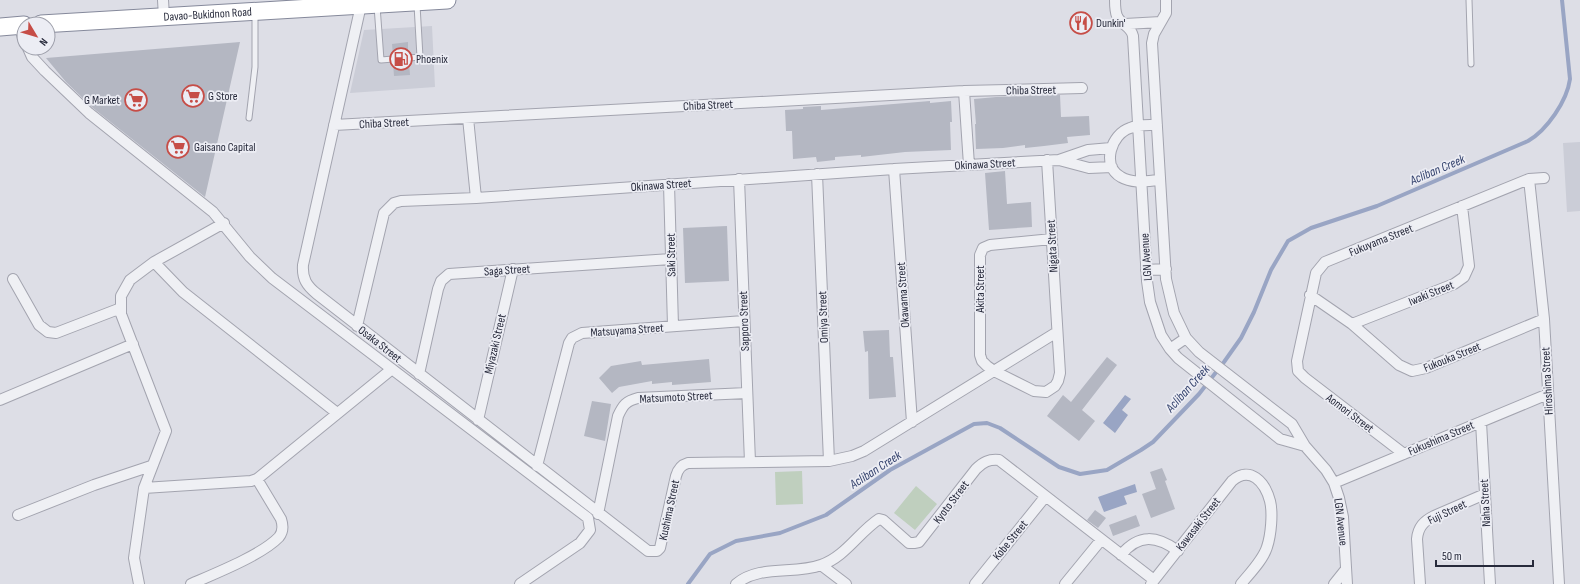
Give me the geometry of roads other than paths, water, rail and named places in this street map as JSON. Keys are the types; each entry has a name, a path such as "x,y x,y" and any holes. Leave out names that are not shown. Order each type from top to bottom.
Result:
{"highway":[{"name":"Davao-Bukidnon Road","path":"56,23 447,0"},
{"path":"0,26 16,29"}],"street":[{"path":"163,0 164,17"},
{"name":"LGN Avenue","path":"1115,0 1117,16 1120,21 1131,30 1133,36 1146,270 1152,308 1161,335 1170,349 1187,367 1280,439 1305,446"},
{"name":"LGN Avenue","path":"1166,0 1166,13 1154,34 1152,43 1166,269 1171,302 1179,326 1186,338 1199,352 1292,424 1305,446 1323,466 1334,483 1339,498 1342,518 1347,584"},
{"name":"Osaka Street","path":"369,5 354,38 303,274 304,280 309,287 357,326 642,548 652,552 657,551"},
{"path":"1125,24 1161,22"},
{"path":"32,56 89,113 199,200 224,223 250,257 272,278 588,518 590,530 580,543 520,584"},
{"name":"Chiba Street","path":"334,125 964,91 1082,88"},
{"path":"964,91 969,165"},
{"path":"468,118 476,198"},
{"path":"1157,125 1138,126 1124,130 1118,136 1111,148 1112,166 1119,176 1141,182 1160,180"},
{"path":"1058,160 1088,150 1111,148"},
{"name":"Nigata Street","path":"994,371 1034,391 1046,392 1058,381 1060,373 1047,160"},
{"path":"1058,160 1089,168 1112,166"},
{"name":"Okinawa Street","path":"357,326 384,213 394,203 401,201 476,198 739,179 1058,160"},
{"name":"Okawama Street","path":"894,169 912,422"},
{"name":"Omiya Street","path":"817,174 829,461"},
{"name":"Fukuyama Street","path":"1298,371 1297,361 1310,295 1316,273 1325,262 1529,179 1544,178"},
{"name":"Sapporo Street","path":"739,179 750,462"},
{"name":"Hiroshima Street","path":"1529,179 1544,319 1559,584"},
{"name":"Saki Street","path":"669,184 673,326"},
{"name":"Iwaki Street","path":"1352,324 1454,284 1464,276 1469,266 1462,206"},
{"path":"139,584 134,558 144,488 166,431 121,314 122,296 130,280 154,262 224,223"},
{"name":"Akita Street","path":"994,371 982,361 980,355 980,255 983,248 990,245 1052,239"},
{"name":"Saga Street","path":"419,374 438,288 444,277 449,274 671,259"},
{"path":"154,262 183,292 337,413"},
{"name":"Miyazaki Street","path":"478,420 513,269"},
{"path":"1146,270 1166,269"},
{"path":"13,279 36,320 48,332 56,333 121,308"},
{"name":"Fukouka Street","path":"1310,295 1352,324 1399,365 1412,371 1426,368 1544,319"},
{"name":"Matsuyama Street","path":"537,466 568,348 572,338 582,333 744,321"},
{"path":"750,462 829,461 852,456 864,451 1057,332"},
{"path":"1170,349 1186,338"},
{"path":"1,397 133,344"},
{"path":"144,488 252,481 392,369"},
{"name":"Aomori Street","path":"1298,371 1404,454"},
{"name":"Matsumoto Street","path":"598,514 618,416 625,403 638,398 747,393"},
{"name":"Fukushima Street","path":"1334,483 1548,394"},
{"name":"Naha Street","path":"1481,422 1490,584"},
{"name":"Kyoto Street","path":"736,584 756,574 821,565 836,556 879,519 883,520 909,542 914,544 919,542 976,469 987,461 999,460 1121,555 1152,582"},
{"name":"Kushima Street","path":"657,551 662,542 676,476 683,465 688,463 750,462"},
{"path":"18,515 94,485 152,466"},
{"name":"Kawasaki Street","path":"1152,582 1232,481 1238,476 1244,474 1252,475 1262,484 1267,492 1270,502 1271,533 1267,548 1260,560 1241,584"},
{"path":"191,584 227,568 266,547 280,536 283,524 257,478"},
{"name":"Fuji Street","path":"1420,584 1417,539 1418,531 1421,526 1426,520 1434,516 1485,494"},
{"name":"Kobe Street","path":"975,584 1045,497"},
{"path":"1121,555 1132,545 1140,541 1150,539 1158,539 1178,550"},
{"path":"1065,584 1101,540"},
{"path":"821,565 846,584"},
{"path":"1334,584 1346,570"}],"lane":[{"path":"1469,0 1471,64"},
{"path":"409,58 420,57 417,2"},
{"path":"369,5 381,60 393,60"},
{"path":"249,118 255,67 255,11"}],"water":[{"path":"1125,395 1131,399 1122,410 1128,415 1115,433 1103,423"},
{"path":"1135,484 1137,492 1124,496 1127,504 1104,512 1098,497"}],"waterway":[{"name":"Acliban Creek","path":"688,584 710,554 736,541 780,533 826,515 890,470 974,424 987,423 1000,428 1059,467 1080,474 1107,470 1153,442 1199,394 1241,338 1254,312 1271,270 1288,241 1311,228 1377,206 1528,141 1542,130 1555,114 1565,96 1570,79 1562,0"}],"place":[{"name":"Dunkin'","path":"1081,23"},
{"name":"Phoenix","path":"401,59"},
{"name":"G Store","path":"193,96"},
{"name":"G Market","path":"136,100"},
{"name":"Gaisano Capital","path":"178,147"}]}
